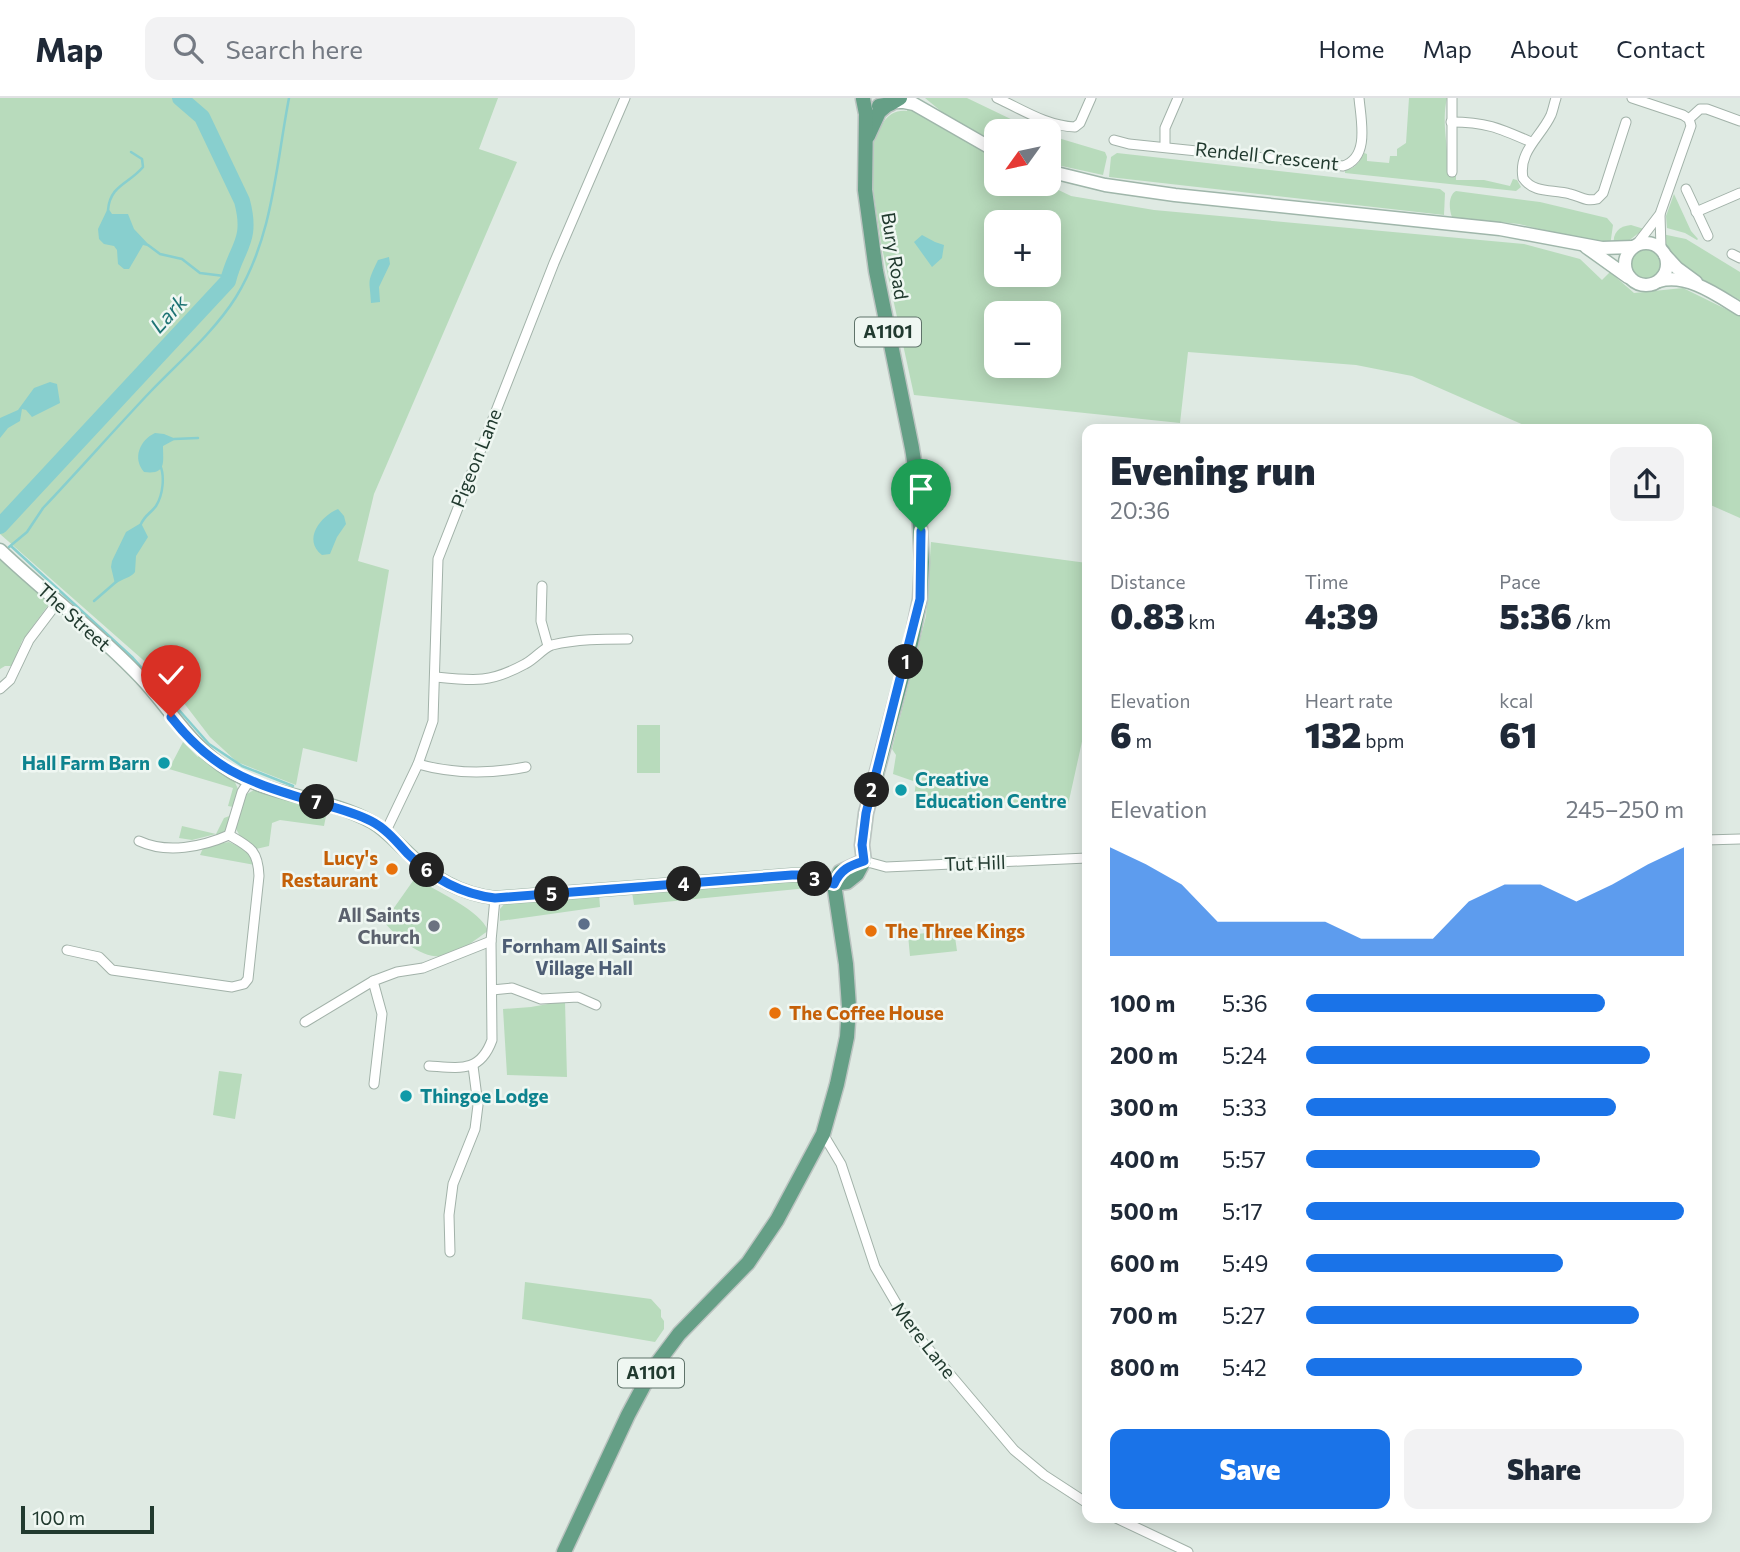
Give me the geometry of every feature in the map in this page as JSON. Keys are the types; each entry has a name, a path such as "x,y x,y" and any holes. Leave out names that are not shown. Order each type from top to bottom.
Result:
{"main road":[{"path":"862,98 870,104 904,102 929,112 984,144"},
{"name":"Bury Road","path":"862,98 866,114 865,190 876,271 912,448 922,562 920,599 866,813 862,845 864,861"},
{"path":"918,98 929,112"},
{"name":"Bury Road","path":"865,144 877,116 893,102"},
{"path":"1061,174 1105,185 1175,195 1500,229 1602,248 1654,244 1677,268 1704,289"},
{"path":"1580,243 1642,285 1666,279 1688,282 1740,309"},
{"path":"1630,279 1624,262 1635,245"},
{"path":"1659,281 1666,271 1663,252"},
{"name":"The Street","path":"0,550 141,678 182,730 206,755 248,781 372,822 386,831 434,876 468,893 495,898 786,875 803,875 834,884"},
{"path":"834,884 847,882 857,874 864,861"},
{"name":"A1101","path":"565,1552 628,1415 652,1370 679,1334 748,1263 778,1220 823,1134 838,1084 848,1017 846,964 834,884"}],"street":[{"name":"Pigeon Lane","path":"386,831 418,764 433,720 438,559 554,263 625,98"},
{"path":"1000,99 1040,119 1062,127 1075,127 1080,123 1091,98"},
{"path":"1165,146 1166,128 1178,98"},
{"name":"Rendell Crescent","path":"1114,140 1129,144 1343,166 1353,163 1358,157 1362,133 1359,98"},
{"path":"1452,98 1452,172"},
{"path":"1556,98 1552,114 1531,142 1521,170 1527,183 1555,193 1569,193 1591,201 1597,199 1603,193 1626,122"},
{"path":"1632,98 1646,100 1689,119"},
{"path":"1689,119 1700,109 1707,109 1740,121"},
{"path":"1635,245 1660,214 1691,126 1689,119"},
{"path":"1451,122 1492,125 1531,142"},
{"path":"1686,189 1708,236"},
{"path":"1696,212 1740,193"},
{"path":"1660,214 1663,252"},
{"path":"542,586 541,621 548,646"},
{"path":"0,689 10,680 29,640 57,603"},
{"path":"436,677 463,680 497,678 528,663 548,646 586,639 628,639"},
{"path":"418,764 443,771 483,772 526,767"},
{"path":"229,835 248,781"},
{"path":"67,950 99,957 113,970 232,987 244,984 248,979 259,876 258,863 250,848 229,835 186,847 151,847 139,841"},
{"path":"1712,840 1740,839"},
{"name":"Tut Hill","path":"864,861 886,867 1082,858"},
{"path":"429,1066 473,1066 488,1051 492,1040 491,941 495,898"},
{"path":"305,1022 373,981 441,962 491,941"},
{"path":"373,981 382,1014 374,1084"},
{"path":"492,989 512,988 541,999 578,997 597,1005"},
{"path":"450,1252 449,1215 453,1184 475,1129 478,1105 473,1066"},
{"name":"Mere Lane","path":"823,1134 841,1164 875,1267 910,1327 1018,1455 1082,1500"},
{"path":"1127,1523 1188,1552"}],"green space":[{"path":"0,98 498,98 479,149 517,162 374,494 358,561 389,570 357,762 303,748 296,785 237,762 210,737 167,681 0,534"},
{"path":"925,98 967,98 1011,119 984,119 984,136 948,117"},
{"path":"1409,98 1447,98 1445,117 1448,174 1456,174 1456,180 1484,180 1510,186 1513,179 1517,180 1521,187 1516,191 1345,173 1345,170 1357,164 1364,153 1367,154 1367,161 1389,163 1390,156 1397,156 1397,149 1406,143"},
{"path":"908,107 984,151 984,196 1061,196 1061,191 1071,196 1154,210 1524,244 1580,259 1602,280 1610,272 1634,293 1683,288 1740,316 1740,518 1712,506 1712,424 1522,424 1412,376 1356,365 1188,352 1180,423 914,395 870,182 873,134 878,121 883,123 893,113 907,111"},
{"path":"1061,139 1105,152 1107,157 1103,175 1061,166"},
{"path":"1117,153 1440,189 1445,193 1444,215 1109,177 1111,157"},
{"path":"1456,191 1540,202 1607,218 1613,225 1610,246 1519,224 1452,217 1450,199"},
{"path":"1674,194 1697,240 1667,228 1666,216"},
{"path":"1631,225 1644,229 1627,242 1614,245 1617,231"},
{"path":"1662,234 1686,239 1740,272 1740,300 1683,266 1674,257"},
{"path":"1646,248 1657,253 1662,264 1657,275 1646,280 1635,275 1630,264 1635,253"},
{"path":"931,542 1082,562 1082,742 1068,805 976,802 958,805 914,798 916,782 893,774 896,755 892,749 926,616"},
{"path":"0,555 48,598 49,604 22,641 12,666 0,669"},
{"path":"637,725 660,725 660,773 637,773"},
{"path":"183,742 198,757 202,751 233,778 238,789 233,807 228,806 233,788 169,769"},
{"path":"256,789 308,800 306,806 327,811 324,826 280,820 272,823 269,846 256,849 241,838 235,827 245,795"},
{"path":"232,815 226,831 218,837 216,834 224,818"},
{"path":"182,826 216,834 192,840 179,838"},
{"path":"229,842 251,852 255,865 200,855 204,846"},
{"path":"415,878 477,916 488,931 450,955 431,956 413,948 384,922"},
{"path":"800,880 806,883 808,888 634,905 632,892"},
{"path":"599,894 600,907 500,921 500,909 505,903"},
{"path":"954,930 957,951 910,956 908,935"},
{"path":"565,1001 567,1077 507,1075 503,1009"},
{"path":"219,1071 242,1074 235,1119 213,1115"},
{"path":"525,1282 651,1299 661,1310 664,1329 655,1342 522,1319"}],"water":[{"path":"108,208 112,214 128,214 134,229 151,247 143,245 129,269 118,264 114,246 104,244 99,239 98,229"},
{"path":"922,235 944,245 942,258 932,267 914,242"},
{"path":"389,257 390,264 379,287 380,302 371,303 372,274 378,260"},
{"path":"50,382 57,384 60,403 32,417 22,409 20,421 8,428 0,438 0,418 18,410 34,388"},
{"path":"155,433 176,439 163,446 160,469 144,472 140,467 139,450 145,440"},
{"path":"338,509 346,524 330,554 322,555 314,542 316,529 320,522"},
{"path":"141,523 148,537 136,556 135,572 115,584 112,561 126,532"}],"waterway":[{"name":"Lark","path":"0,526 228,281 245,235 242,201 202,117 180,98"},
{"path":"9,547 27,532 43,508 207,334 236,297 248,274 266,225 289,98"},
{"path":"108,210 116,190 143,167 142,159 131,152"},
{"path":"148,245 160,254 182,259 200,273 224,276 227,281"},
{"path":"174,439 198,438"},
{"path":"141,524 156,506 162,491 160,465"},
{"path":"11,546 133,658 209,744 242,766 293,786"},
{"path":"94,601 117,581"}],"place":[{"name":"Hall Farm Barn","path":"164,763"},
{"name":"Creative Education Centre","path":"901,790"},
{"name":"Lucy's Restaurant","path":"392,869"},
{"name":"Fornham All Saints Village Hall","path":"584,924"},
{"name":"All Saints Church","path":"434,926"},
{"name":"The Three Kings","path":"871,931"},
{"name":"The Coffee House","path":"775,1013"},
{"name":"Thingoe Lodge","path":"406,1096"}],"route":[{"path":"171,717 194,744 232,773 248,781 322,803 372,822 386,831 434,876 449,885 482,897 542,895 792,875 803,875 834,884 840,872 848,866 864,861 862,845 866,813 920,599 921,531"}]}
